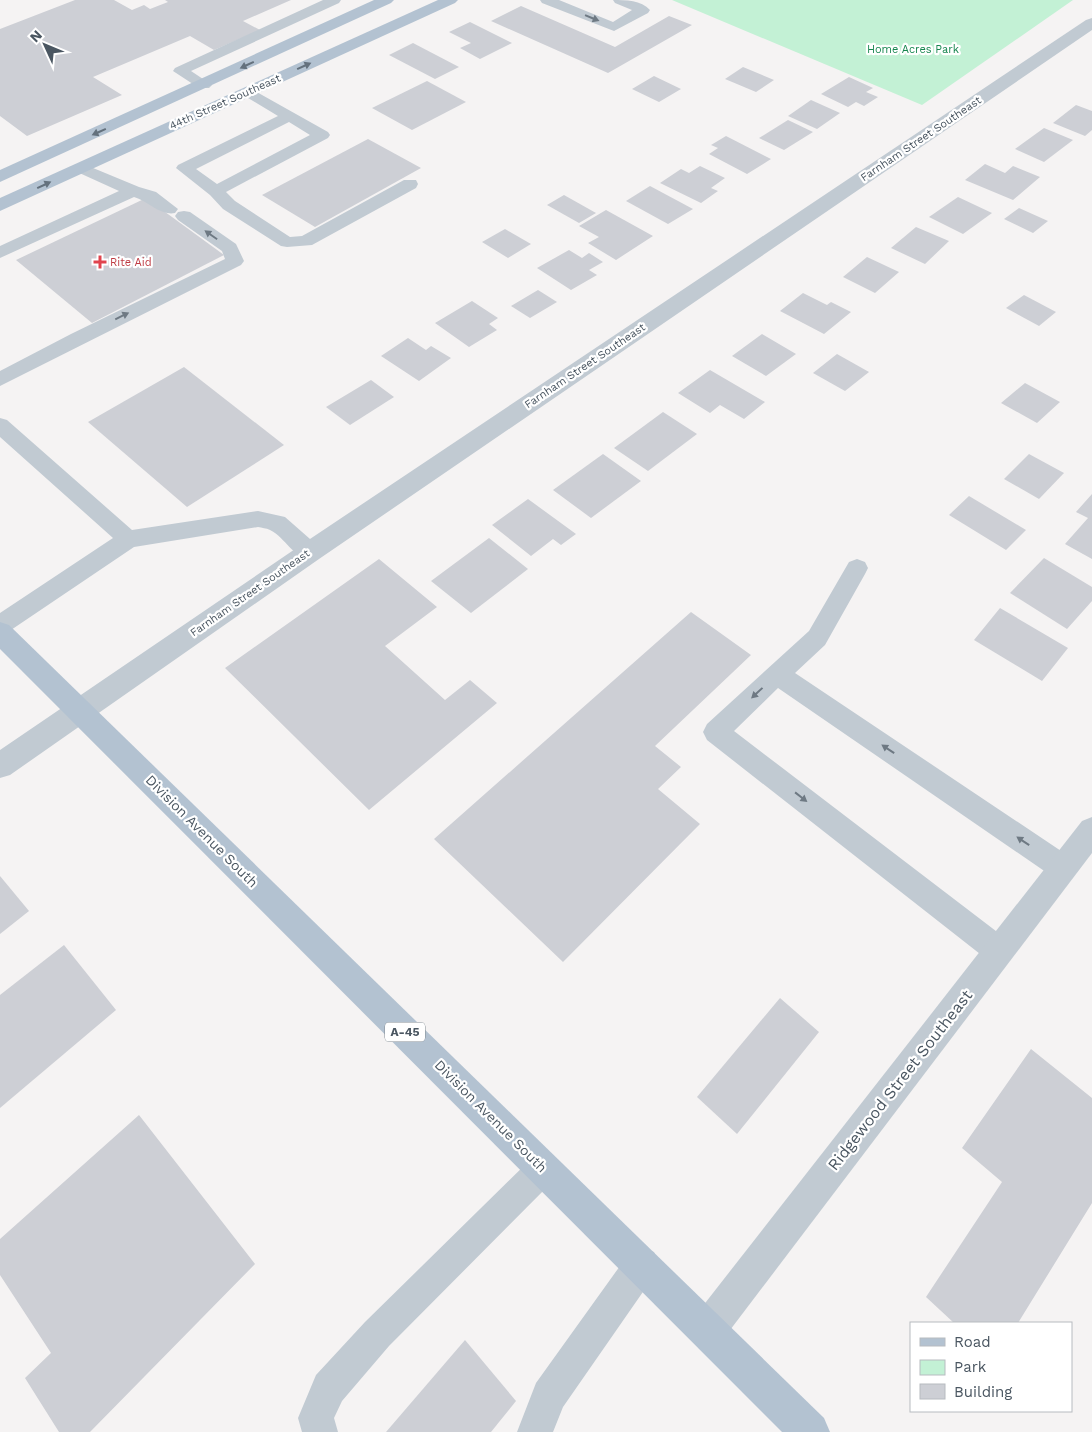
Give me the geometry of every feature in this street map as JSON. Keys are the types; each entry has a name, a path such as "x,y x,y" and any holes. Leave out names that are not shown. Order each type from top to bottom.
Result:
{"main road":[{"name":"44th Street Southeast","path":"0,177 386,0"},
{"name":"44th Street Southeast","path":"0,205 450,0"},
{"name":"Division Avenue South","path":"0,632 708,1329 810,1432"}],"street":[{"name":"Farnham Street Southeast","path":"0,766 310,552 1092,23"},
{"name":"Ridgewood Street Southeast","path":"708,1329 1092,830"}],"lane":[{"path":"204,85 180,71 334,0"},
{"path":"546,0 614,27 643,10 620,0"},
{"path":"300,16 325,28"},
{"path":"216,191 322,134 248,92"},
{"path":"290,116 184,168 216,191 229,205 287,242 306,241 410,184"},
{"path":"0,379 78,338 235,261 230,248 177,212 150,196 133,191 80,168"},
{"path":"0,253 133,191"},
{"path":"0,425 128,539"},
{"path":"0,625 128,539 258,519 277,523 310,552"},
{"path":"857,568 817,638 716,732 999,951"},
{"path":"777,674 1063,868"},
{"path":"320,1432 316,1418 329,1388 377,1334 544,1168"},
{"path":"534,1432 549,1396 642,1264"}],"green space":[{"name":"Home Acres Park","path":"672,0 1073,0 922,105"}],"building":[{"path":"75,0 114,0 132,10 144,5 150,9 168,2 165,0 291,0 243,21 260,30 214,50 190,36 93,77 122,95 27,136 0,116 0,29"},
{"path":"521,6 615,47 669,16 692,25 608,73 491,21"},
{"path":"470,22 512,43 480,59 460,48 471,43 449,32"},
{"path":"413,43 459,67 435,79 389,55"},
{"path":"743,67 774,80 756,92 725,79"},
{"path":"654,76 681,89 659,102 632,89"},
{"path":"849,77 873,88 866,92 878,97 864,106 856,102 848,107 821,94"},
{"path":"427,81 466,102 412,130 372,108"},
{"path":"811,100 840,113 817,129 788,116"},
{"path":"1076,105 1092,111 1092,130 1085,136 1053,123"},
{"path":"788,120 813,132 784,150 759,138"},
{"path":"1044,128 1073,140 1044,162 1015,149"},
{"path":"726,136 771,159 747,174 709,154 718,148 711,145"},
{"path":"368,139 421,168 315,227 262,195"},
{"path":"985,164 1005,173 1013,166 1040,177 1013,200 965,180"},
{"path":"700,166 725,178 711,188 718,191 701,203 660,183 681,169 689,173"},
{"path":"650,186 693,209 668,224 626,201"},
{"path":"564,195 596,213 579,223 547,205"},
{"path":"958,197 992,213 963,234 929,217"},
{"path":"146,198 224,255 92,323 16,260"},
{"path":"1019,208 1048,221 1033,233 1004,219"},
{"path":"606,210 653,236 616,260 588,243 599,237 579,226"},
{"path":"916,227 949,241 925,264 891,248"},
{"path":"505,229 531,244 508,258 482,242"},
{"path":"569,250 582,258 589,253 603,262 589,270 597,275 571,290 537,268"},
{"path":"867,257 899,272 875,293 843,277"},
{"path":"538,290 557,302 530,318 511,306"},
{"path":"803,293 827,305 831,302 851,312 824,334 780,311"},
{"path":"1024,295 1056,312 1039,326 1006,308"},
{"path":"472,301 498,318 489,324 497,330 469,347 435,323"},
{"path":"762,334 796,354 766,376 732,356"},
{"path":"408,338 426,350 431,346 451,358 419,381 381,356"},
{"path":"837,354 869,372 845,391 813,373"},
{"path":"184,367 284,445 187,507 88,422"},
{"path":"710,370 765,402 744,419 720,405 710,413 678,393"},
{"path":"371,380 394,397 350,425 326,407"},
{"path":"1025,383 1060,402 1037,423 1001,403"},
{"path":"663,412 697,434 648,471 614,448"},
{"path":"603,454 641,481 591,518 553,490"},
{"path":"1029,454 1064,473 1039,499 1004,479"},
{"path":"1092,494 1092,559 1065,544 1088,518 1076,512"},
{"path":"969,496 1026,530 1006,550 949,515"},
{"path":"528,499 576,534 561,545 553,539 531,556 492,525"},
{"path":"489,538 528,569 471,613 431,581"},
{"path":"1044,558 1092,587 1092,601 1067,629 1010,593"},
{"path":"379,559 437,607 385,646 445,700 470,680 497,703 369,810 225,668"},
{"path":"1000,608 1068,648 1042,681 974,640"},
{"path":"691,612 751,655 655,746 681,767 658,789 700,824 563,962 434,839"},
{"path":"0,876 29,911 0,934"},
{"path":"64,945 116,1010 0,1108 0,995"},
{"path":"780,998 819,1032 737,1134 697,1097"},
{"path":"1031,1049 1092,1098 1092,1203 1019,1322 953,1322 926,1297 1002,1182 962,1148"},
{"path":"139,1115 255,1264 90,1432 59,1432 25,1378 51,1353 0,1275 0,1239"},
{"path":"465,1340 516,1401 491,1432 386,1432"}],"place":[{"name":"Rite Aid","path":"100,262"}]}
